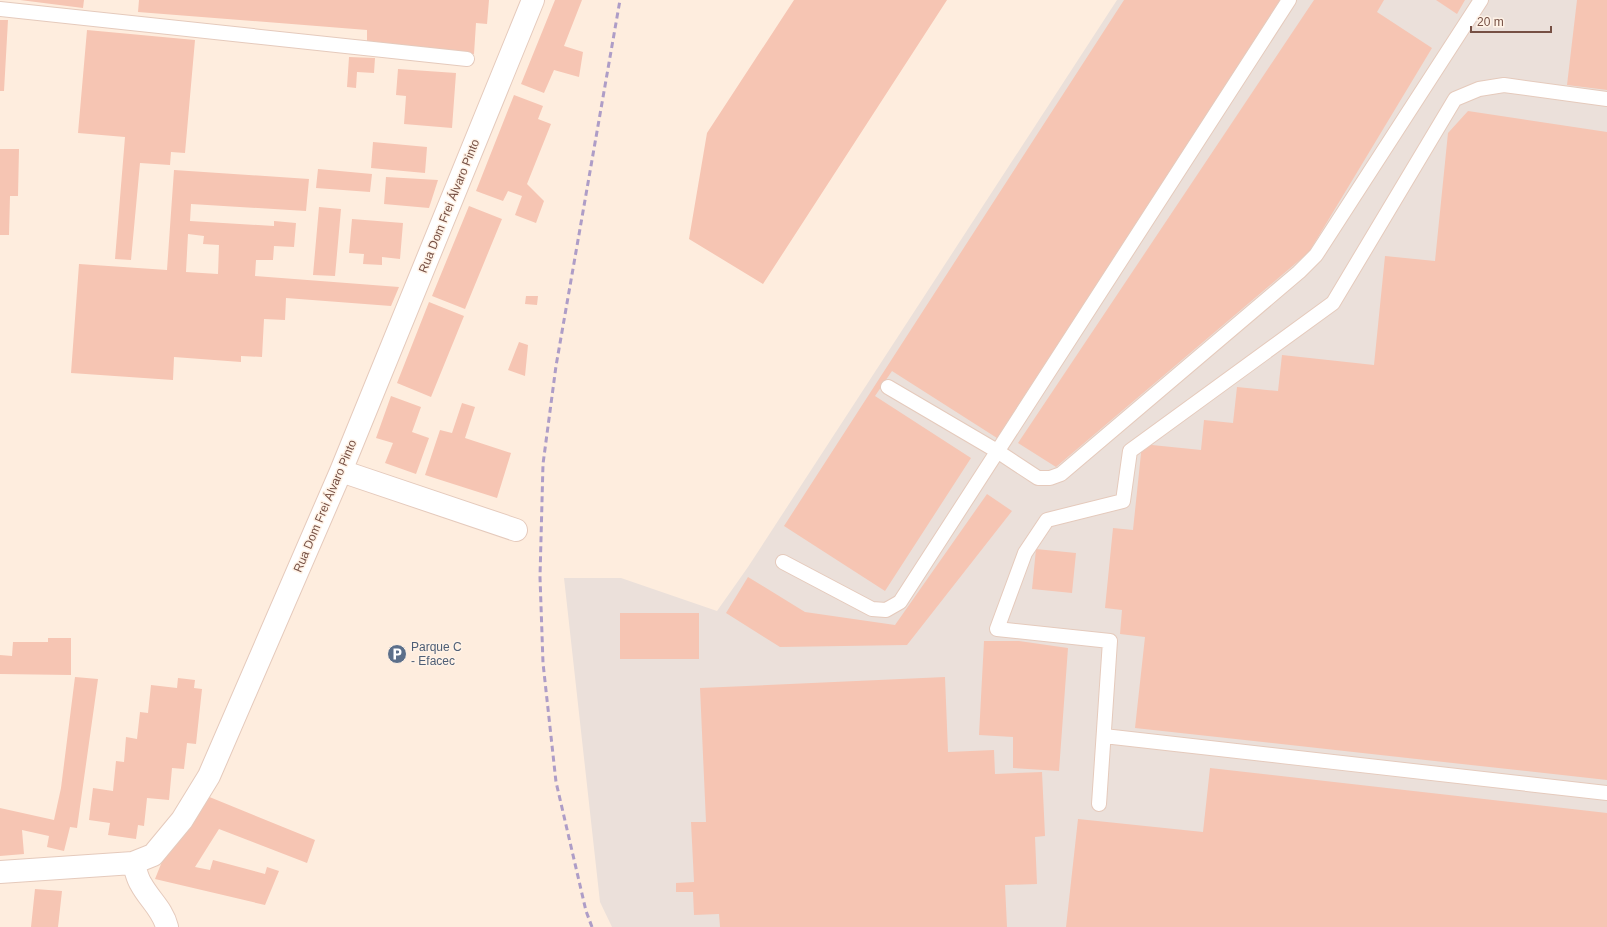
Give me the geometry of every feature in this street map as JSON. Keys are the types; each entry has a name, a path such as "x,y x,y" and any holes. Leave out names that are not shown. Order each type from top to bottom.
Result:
{"street":[{"name":"Rua Dom Frei Álvaro Pinto","path":"0,872 133,863 153,855 182,820 209,776 341,471 533,0"},
{"path":"341,471 516,530"},
{"path":"133,863 141,884 154,901 166,922 167,927"}],"lane":[{"path":"783,562 872,609 886,610 900,602 1289,0"},
{"path":"888,387 997,451 1038,478 1050,478 1061,474 1299,272 1316,255 1481,0"},
{"path":"0,9 467,59"},
{"path":"1099,804 1110,641 997,629 1025,553 1046,520 1123,501 1130,451 1333,303 1455,99 1478,89 1504,86 1607,100"},
{"path":"1104,736 1607,793"}],"shaded area":[{"path":"1117,0 1607,0 1607,927 612,927 600,902 564,578 621,578 717,611 748,567"}],"building":[{"path":"20,0 84,0 83,8"},
{"path":"139,0 489,0 487,24 476,23 474,54 367,43 367,30 138,12"},
{"path":"555,0 582,0 564,46 583,52 579,77 554,70 544,93 521,84"},
{"path":"794,0 947,0 763,284 689,239 707,133"},
{"path":"1124,0 1280,0 997,438 892,371 875,396 971,458 885,591 784,526"},
{"path":"1314,0 1384,0 1377,12 1432,48 1309,252 1056,467 1018,443"},
{"path":"1436,0 1465,0 1457,14"},
{"path":"1577,0 1607,0 1607,90 1567,85"},
{"path":"0,20 8,20 4,91 0,91"},
{"path":"87,30 195,40 185,153 171,152 170,165 140,163 131,260 115,259 125,137 78,133"},
{"path":"349,57 375,58 374,73 357,72 356,88 347,87"},
{"path":"398,69 456,73 452,128 404,124 406,96 396,95"},
{"path":"514,95 543,106 538,119 551,124 527,184 544,201 536,223 515,215 522,196 508,191 503,201 476,191"},
{"path":"1468,111 1607,132 1607,780 1135,728 1145,637 1120,634 1122,610 1105,608 1113,528 1133,530 1142,444 1201,450 1204,420 1233,423 1237,387 1278,391 1282,355 1374,365 1385,256 1435,261 1448,133"},
{"path":"373,142 427,147 425,173 371,168"},
{"path":"0,149 19,149 18,196 10,196 9,235 0,235"},
{"path":"318,169 372,174 370,192 316,188"},
{"path":"174,170 309,179 306,211 191,204 190,221 274,226 274,221 296,223 294,247 274,246 273,260 256,260 255,276 399,287 391,306 286,298 285,320 264,319 262,357 241,356 241,362 174,357 173,380 71,373 79,264 167,270","holes":["188,234 204,236 203,244 219,245 218,274 186,272"]},
{"path":"386,177 438,180 429,208 384,204"},
{"path":"469,206 502,219 465,309 432,296"},
{"path":"319,207 341,209 335,276 313,275"},
{"path":"352,219 403,223 400,259 382,257 382,265 363,264 364,254 349,253"},
{"path":"526,296 538,296 537,305 525,304"},
{"path":"429,302 464,316 431,397 397,383"},
{"path":"519,342 528,345 525,376 508,370"},
{"path":"391,396 421,407 412,432 429,438 416,474 385,463 393,443 376,438"},
{"path":"462,403 475,407 465,438 511,453 497,498 425,475 440,430 452,433"},
{"path":"987,494 1012,511 907,645 780,647 726,613 748,577 805,612 895,625"},
{"path":"1036,549 1076,553 1072,593 1032,589"},
{"path":"620,613 699,613 699,659 620,659"},
{"path":"48,638 71,638 71,675 0,674 0,655 12,656 13,642 48,642"},
{"path":"984,641 1019,641 1068,648 1059,771 1013,768 1013,737 979,735"},
{"path":"75,677 98,679 77,828 70,827 64,851 47,847 49,836 22,830 24,854 0,856 0,808 54,820 61,788"},
{"path":"945,677 948,752 994,750 995,774 1042,772 1045,836 1035,837 1037,884 1005,885 1007,927 720,927 719,914 694,915 693,892 676,892 676,883 694,882 691,822 706,822 700,688"},
{"path":"178,678 195,680 194,688 202,689 196,744 187,743 184,769 172,768 169,800 147,798 144,826 138,825 136,839 108,835 110,823 89,820 93,788 113,791 116,761 124,762 126,737 137,739 140,712 148,713 151,685 177,688"},
{"path":"1210,768 1607,813 1607,927 1066,927 1078,819 1203,832"},
{"path":"207,796 315,840 307,863 219,829 195,867 210,870 213,860 265,874 267,867 279,871 265,905 155,879 163,859"},
{"path":"35,889 62,891 58,927 31,927"}],"railway":[{"path":"592,927 586,911 556,782 543,663 540,577 543,464 556,366 620,0"}],"place":[{"name":"Parque C - Efacec","path":"397,654"}]}
